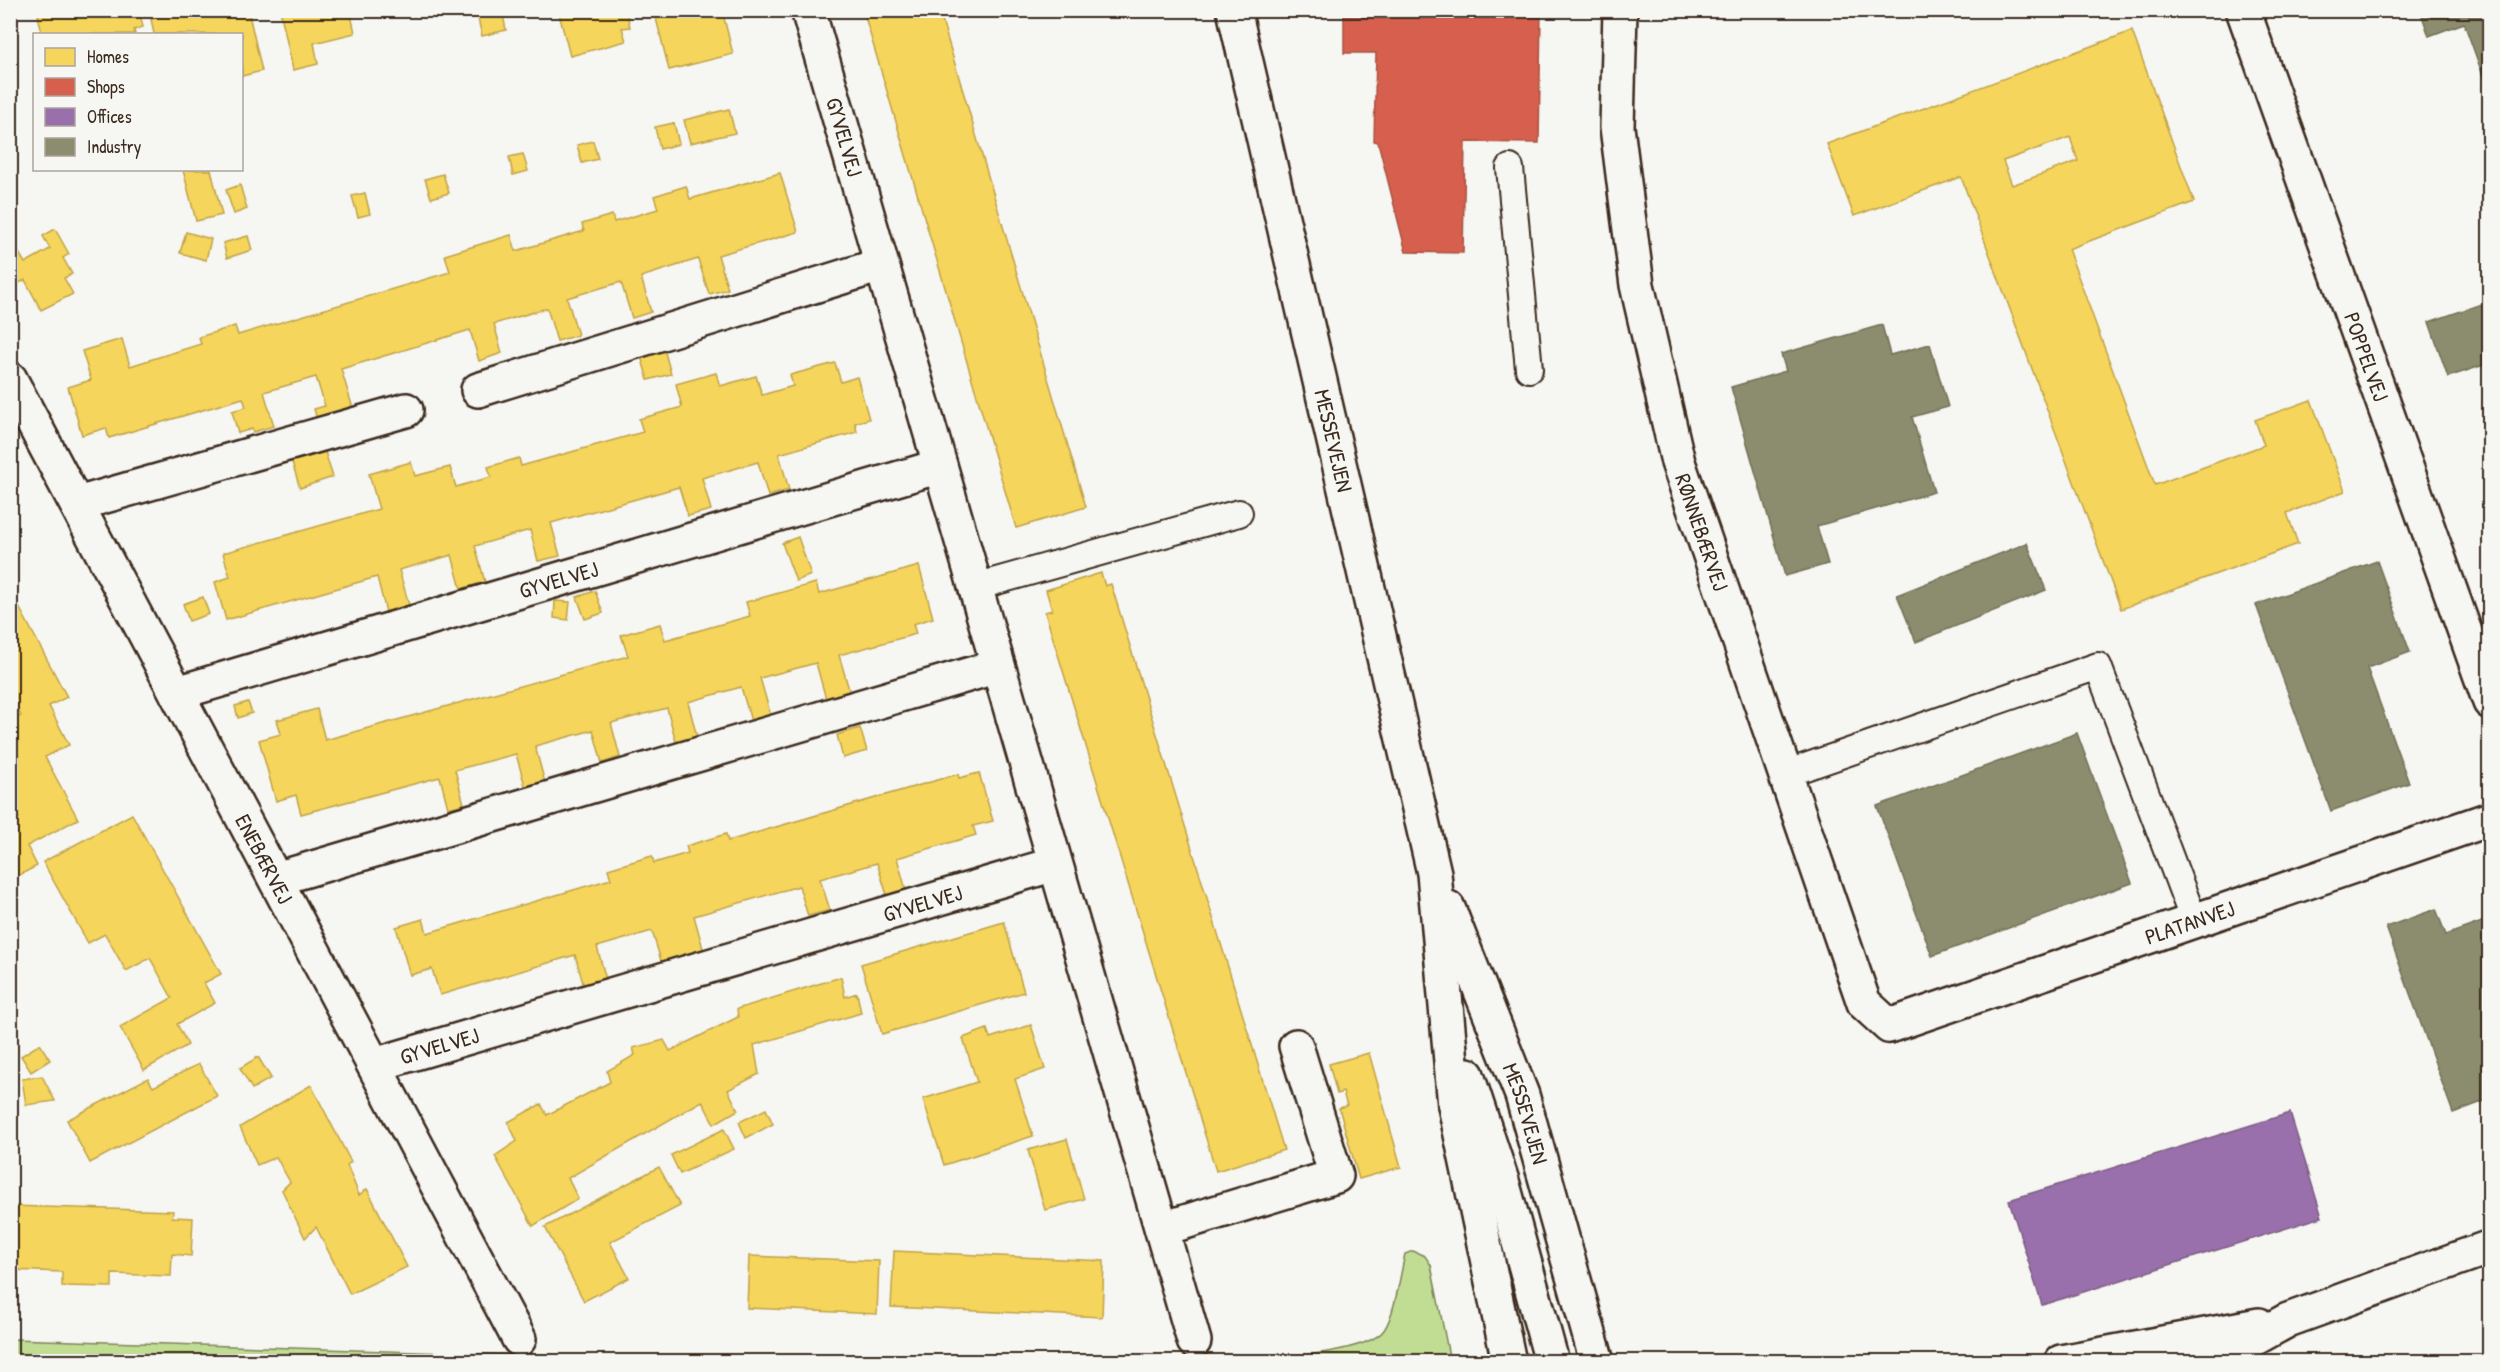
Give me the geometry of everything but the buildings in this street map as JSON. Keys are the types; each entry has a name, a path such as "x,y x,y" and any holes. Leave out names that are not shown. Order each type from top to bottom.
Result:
{"street":[{"name":"GYVELVEJ","path":"807,10 1194,1341"},
{"name":"MESSEVEJEN","path":"1234,10 1434,873 1455,1107 1509,1362"},
{"name":"RØNNEBÆRVEJ","path":"1620,10 1617,126 1637,285 1678,462 1864,1003 1889,1026"},
{"name":"POPPELVEJ","path":"2242,10 2490,702"},
{"path":"478,390 881,265"},
{"name":"ENEBÆRVEJ","path":"10,379 519,1339"},
{"path":"77,504 405,410"},
{"name":"GYVELVEJ","path":"177,693 940,466"},
{"path":"276,879 998,666"},
{"name":"PLATANVEJ","path":"1889,1026 2490,819"},
{"name":"GYVELVEJ","path":"374,1065 1055,864"},
{"name":"MESSEVEJEN","path":"1434,873 1522,1095 1597,1362"},
{"path":"1447,1016 1502,1180 1552,1362"},
{"path":"1162,1229 1335,1176 1296,1046"},
{"path":"2212,1362 2288,1320 2490,1247"},
{"path":"2075,1360 2288,1320"}],"lane":[{"path":"1510,168 1529,369"},
{"path":"975,587 1239,513"},
{"path":"1785,774 2098,666 2194,921"}],"green space":[{"path":"1413,1251 1425,1256 1431,1265 1450,1361 1236,1361 1315,1354 1358,1345 1374,1338 1388,1324 1405,1254"},
{"path":"11,1339 698,1361 11,1362"}]}
